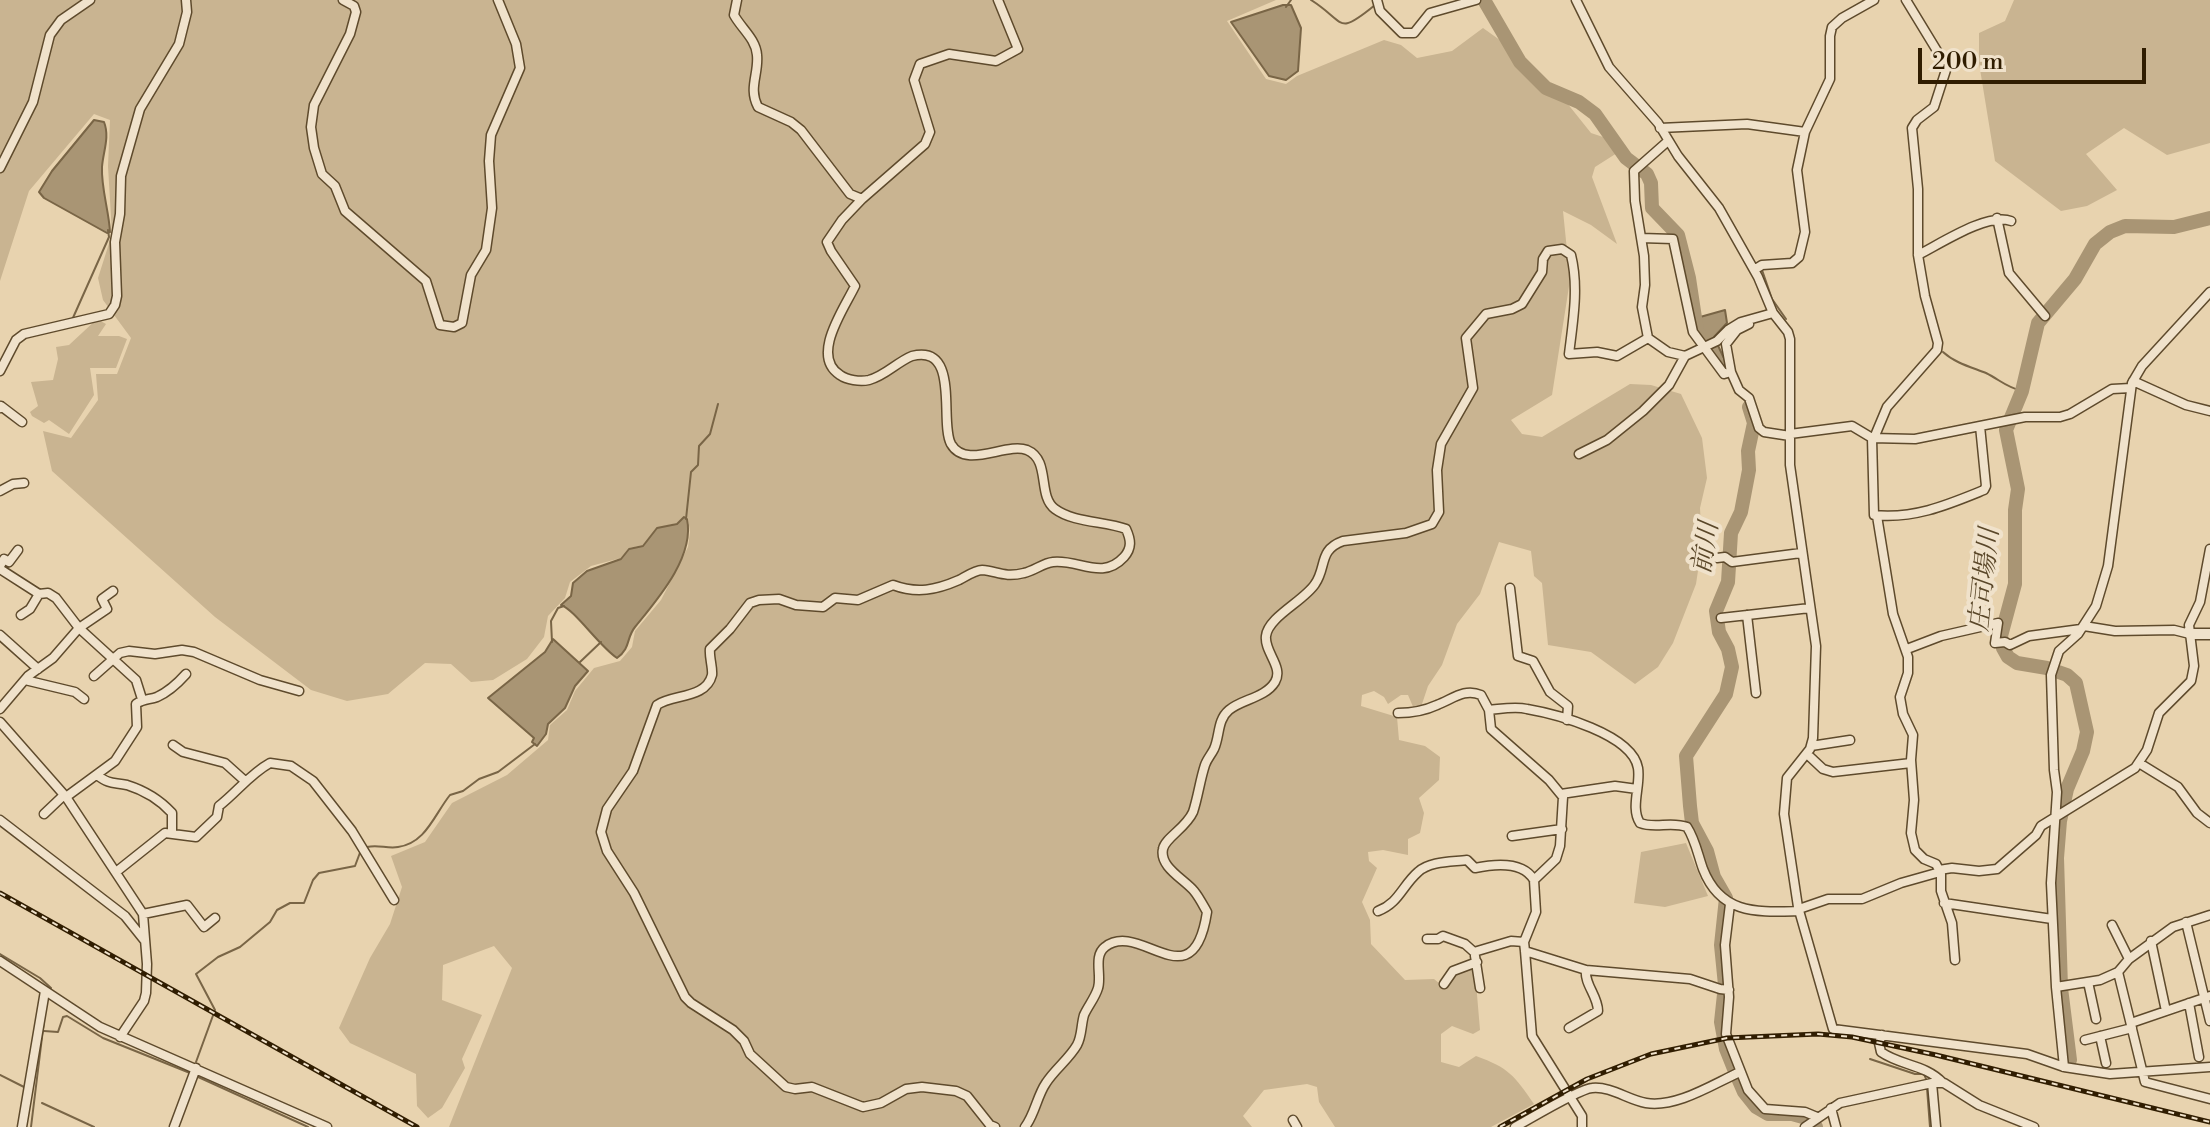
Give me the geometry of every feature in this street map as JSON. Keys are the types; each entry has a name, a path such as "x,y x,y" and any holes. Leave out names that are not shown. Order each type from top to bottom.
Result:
{"street":[{"path":"0,168 33,102 50,35 61,20 90,0"},
{"path":"0,371 16,340 24,334 109,314 115,305 115,242 120,214 121,176 140,109 179,44 187,12 186,0"},
{"path":"343,0 354,6 356,12 345,45 314,105 311,127 322,174 335,186 345,211 426,281 440,325 454,327 462,323 471,275 486,250 492,208 491,135 520,68 516,44 498,0"},
{"path":"737,0 734,15 753,42 757,55 753,95 758,107 801,130 850,194 862,199"},
{"path":"995,1127 967,1096 956,1091 922,1087 906,1089 881,1103 863,1107 812,1087 795,1089 779,1082 750,1054 744,1041 733,1030 685,997 634,893 607,851 601,832 607,809 633,771 657,705 664,700 697,692 705,685 712,675 710,649 750,603 779,599 796,605 823,607 835,598 858,600 893,585 912,592 947,585 983,570 1008,576 1026,573 1051,562 1106,569 1130,551 1131,539 1126,529 1071,516 1053,508 1042,470 1031,452 1012,449 975,455 953,447 948,435 946,383 935,360 927,355 912,356 868,381 848,379 832,370 827,360 828,342 855,286 827,242 862,199 925,144 930,132 914,80 920,64 949,54 996,61 1018,49 998,0"},
{"path":"1377,2 1387,19 1402,33 1414,33 1430,13 1476,0"},
{"path":"1576,0 1609,67 1660,128 1719,208 1754,270 1773,313 1790,339 1790,465 1817,665 1809,750 1787,778 1783,798 1799,910 1833,1029 2027,1054 2064,1067 2110,1074 2210,1067"},
{"path":"1754,270 1762,265 1792,263 1799,257 1805,232 1797,175 1805,132 1830,79 1832,27 1850,11 1874,0"},
{"path":"1906,0 1946,70 1934,107 1912,128 1918,189 1918,255 1925,296 1937,337 1937,350 1887,407 1873,438 1874,515 1877,516 1893,614 1907,649 1908,673 1900,697 1903,714 1913,735 1911,833 1915,850 1936,864 1939,871 1944,903 1952,923 1955,960"},
{"path":"1660,128 1747,124 1805,132"},
{"path":"1668,141 1637,167 1635,201 1645,285 1642,307 1648,338 1668,352 1685,356"},
{"path":"1918,255 1997,218 2011,221"},
{"path":"1997,218 2009,273 2045,316"},
{"path":"1641,238 1673,239 1685,288 1689,322 1729,372 1739,390 1749,398 1759,428 1764,432 1790,435 1852,426 1873,438 1915,439 2025,417 2060,417 2112,389 2132,384 2210,411"},
{"path":"1025,1127 1045,1084 1079,1042 1085,1014 1100,985 1098,959 1101,950 1107,945 1123,942 1174,955 1184,956 1194,951 1204,929 1207,912 1194,891 1168,866 1163,857 1163,847 1168,839 1181,831 1192,814 1206,761 1215,748 1221,719 1230,709 1253,699 1276,680 1278,673 1265,637 1269,626 1316,583 1326,552 1332,545 1343,541 1406,533 1432,524 1439,512 1437,470 1441,444 1473,388 1466,338 1486,314 1522,304 1542,272 1543,259 1548,251 1562,249 1571,255 1574,266 1575,303 1569,354 1597,352 1617,356 1648,338"},
{"path":"2064,1067 2052,919 2051,883 2057,818 2051,675 2059,651 2082,628 2096,606 2108,566 2132,384 2142,366 2210,292"},
{"path":"1579,454 1607,440 1659,397 1685,356 1735,325 1773,313"},
{"path":"1729,372 1726,344 1737,330 1763,315"},
{"path":"0,408 22,422"},
{"path":"1877,516 1925,513 1984,490 1980,426"},
{"path":"0,491 13,484 24,483"},
{"path":"1489,710 1524,708 1567,720 1621,742 1637,764 1637,818 1645,825 1675,823 1687,827 1705,873 1727,902 1766,912 1799,910 1828,899 1862,899 1901,883 1952,868 1997,869 2036,835 2041,826 2129,774 2139,763 2147,750 2159,713 2191,681 2194,666 2189,625 2200,602 2210,549"},
{"path":"18,550 9,562 4,559 0,567 39,594 48,593 56,598 79,628 136,680 142,699"},
{"path":"1724,559 1801,553"},
{"path":"1510,588 1518,656 1533,661 1550,692 1568,706 1567,720"},
{"path":"0,709 79,628 107,609 102,599 113,591"},
{"path":"21,615 30,609 39,594"},
{"path":"1721,618 1810,608"},
{"path":"1747,615 1756,693"},
{"path":"1907,649 1941,636 1998,623 1995,643 2010,645 2029,636 2082,628 2210,634"},
{"path":"0,635 38,669"},
{"path":"94,676 112,658 129,651 155,654 182,650 194,652 260,680 299,691"},
{"path":"44,814 115,761 137,727 136,704 142,699 159,696 186,674"},
{"path":"25,680 75,692 84,699"},
{"path":"1398,713 1421,711 1456,695 1474,692 1485,699 1491,729 1549,780 1565,802 1556,859 1534,880"},
{"path":"0,722 65,796 143,914 147,964 144,1001 120,1037"},
{"path":"1809,750 1850,740"},
{"path":"173,745 183,752 225,763 245,781"},
{"path":"1809,750 1823,769 1833,772 1911,763"},
{"path":"116,872 165,833 196,837 217,817 219,806 270,763 291,766 313,781 363,849 394,900"},
{"path":"2139,763 2178,787 2197,813 2210,823"},
{"path":"97,775 115,786 124,784 161,801 172,813 172,833"},
{"path":"1561,794 1615,786 1637,789"},
{"path":"0,820 125,916 146,942"},
{"path":"1512,836 1562,829"},
{"path":"1378,911 1390,906 1419,871 1428,865 1467,860 1475,868 1496,865 1523,868 1534,880 1536,912 1525,946 1532,1036 1582,1116 1582,1127"},
{"path":"1727,902 1726,1034 1737,1073 1765,1109 1805,1112 1811,1121 1840,1103 1944,1083"},
{"path":"1944,903 2052,919"},
{"path":"143,914 187,905 204,927 215,918"},
{"path":"2056,987 2100,980 2118,972 2129,959 2173,927 2210,915"},
{"path":"2186,922 2207,997 2210,1021"},
{"path":"2112,925 2129,959"},
{"path":"1427,939 1443,936 1465,944 1475,957 1480,988"},
{"path":"1444,984 1453,971 1511,941 1586,970 1690,979 1726,990"},
{"path":"2151,941 2166,1011"},
{"path":"0,961 120,1037 194,1073 327,1127"},
{"path":"1569,1028 1598,1011 1597,1000 1585,977 1586,970"},
{"path":"2118,972 2145,1082 2210,1099"},
{"path":"2088,982 2096,1019"},
{"path":"22,1127 45,991"},
{"path":"2085,1040 2207,997"},
{"path":"2189,1003 2199,1057"},
{"path":"1882,1035 1879,1043 1881,1052 1888,1057 1933,1072 1944,1083 1979,1105 2034,1127"},
{"path":"2100,1036 2106,1063"},
{"path":"174,1127 194,1073"},
{"path":"1515,1127 1594,1087 1646,1103 1660,1103 1694,1093 1737,1073"},
{"path":"1932,1083 1936,1127"},
{"path":"1831,1108 1836,1127"}],"shaded area":[{"path":"0,0 1276,0 1227,21 1266,79 1286,84 1297,76 1384,40 1401,45 1417,58 1452,51 1483,28 1504,43 1555,88 1591,133 1609,139 1617,153 1595,167 1592,177 1617,244 1591,225 1563,211 1570,280 1552,395 1511,420 1522,434 1542,437 1630,384 1651,385 1681,394 1702,438 1707,478 1700,508 1702,544 1696,584 1673,643 1658,667 1635,684 1591,652 1548,645 1542,583 1534,576 1531,551 1499,542 1480,594 1457,624 1442,665 1428,686 1421,707 1414,709 1408,695 1401,695 1388,704 1384,697 1374,691 1362,695 1361,706 1397,717 1399,740 1425,746 1440,757 1439,780 1419,798 1424,813 1420,833 1408,839 1408,855 1383,850 1368,852 1369,861 1377,868 1362,902 1370,920 1371,944 1405,980 1434,979 1445,988 1453,975 1470,969 1475,971 1480,1030 1473,1034 1452,1026 1441,1034 1441,1062 1459,1067 1476,1056 1487,1060 1510,1074 1534,1104 1491,1127 1335,1127 1319,1102 1317,1087 1307,1084 1264,1090 1243,1116 1252,1127 449,1127 512,968 494,946 443,965 442,1000 482,1015 462,1059 465,1068 442,1108 428,1118 417,1106 416,1074 350,1043 339,1028 370,958 390,924 402,887 391,856 425,842 452,803 507,775 548,740 550,725 567,710 575,691 594,668 620,661 632,647 635,631 661,600 688,547 688,518 657,528 643,545 629,548 621,558 591,566 570,582 565,598 548,616 544,637 527,659 493,680 471,682 451,664 425,663 388,694 347,701 311,690 215,617 52,471 43,431 71,438 98,400 96,374 117,374 131,338 103,300 98,278 112,234 108,166 110,120 94,114 29,191 0,281"},
{"path":"2014,0 2210,0 2210,143 2167,155 2124,128 2086,154 2117,190 2087,206 2061,211 1995,161 1979,63 1979,33 2005,21"},
{"path":"1291,5 1301,28 1298,71 1286,80 1269,76 1231,22"},
{"path":"94,120 104,122 106,133 102,175 110,232 107,233 44,198 39,192 52,171"},
{"path":"1725,310 1727,323 1714,337 1729,369 1725,370 1696,332 1693,319"},
{"path":"97,319 106,324 98,336 127,339 116,368 90,368 94,395 69,434 49,420 44,423 32,416 30,412 38,406 31,382 53,380 58,359 56,347 69,345"},
{"path":"684,517 687,519 688,533 680,563 632,631 617,658 573,613 561,605 571,596 573,583 587,571 621,559 629,549 643,546 657,528 677,524"},
{"path":"553,639 588,671 575,686 565,708 548,724 546,734 537,746 532,742 534,738 488,698 545,652"},
{"path":"1686,843 1708,896 1665,907 1634,903 1641,852"}],"waterway":[{"path":"1286,7 1291,0"},
{"path":"1311,0 1342,23 1353,21 1375,5"},
{"name":"前川","path":"1484,0 1520,62 1546,88 1579,102 1595,114 1626,158 1647,174 1651,183 1652,208 1678,235 1700,335"},
{"path":"1828,93 1833,81"},
{"name":"庄司場川","path":"2070,1060 2061,988 2057,858 2067,789 2083,751 2087,732 2076,683 2067,675 2047,668 2017,663 2008,657 2003,648 2001,636 2015,584 2018,489 2006,430 2022,391 2038,323 2075,279 2095,244 2110,232 2125,226 2174,227 2210,218"},
{"path":"72,320 109,237 108,230"},
{"path":"1804,252 1808,236"},
{"path":"1762,270 1772,299 1786,319"},
{"path":"1943,352 2022,391"},
{"path":"686,519 691,472 698,465 699,446 710,434 718,404"},
{"name":"前川","path":"1749,407 1754,423 1748,451 1749,470 1741,512 1731,533 1728,582 1716,611 1719,632 1728,649 1732,667 1726,694 1686,756 1690,806 1692,823 1726,898 1721,945 1725,985 1721,1022 1726,1049 1744,1092 1756,1107 1768,1114 1792,1114 1810,1119 1816,1127"},
{"path":"552,642 551,621 558,608 564,606"},
{"path":"580,662 601,642"},
{"path":"367,847 398,847 416,840 450,795 498,772 535,744"},
{"path":"196,1062 215,1010 196,974 218,957 240,947 270,922 277,910 290,903 304,903 319,873 355,866 361,850"},
{"path":"0,954 51,988"},
{"path":"44,1031 58,1032 63,1017 67,1016 103,1038 190,1073"},
{"path":"31,1127 44,1021"},
{"path":"1870,1059 1915,1074 1924,1074 1926,1079"},
{"path":"0,1075 24,1087"},
{"path":"196,1076 308,1127"},
{"path":"1927,1088 1930,1127"},
{"path":"42,1103 94,1127"}],"railway":[{"path":"0,893 417,1127"},
{"path":"1500,1127 1587,1079 1651,1054 1727,1038 1818,1034 1852,1037 1936,1055 2210,1122"}]}
